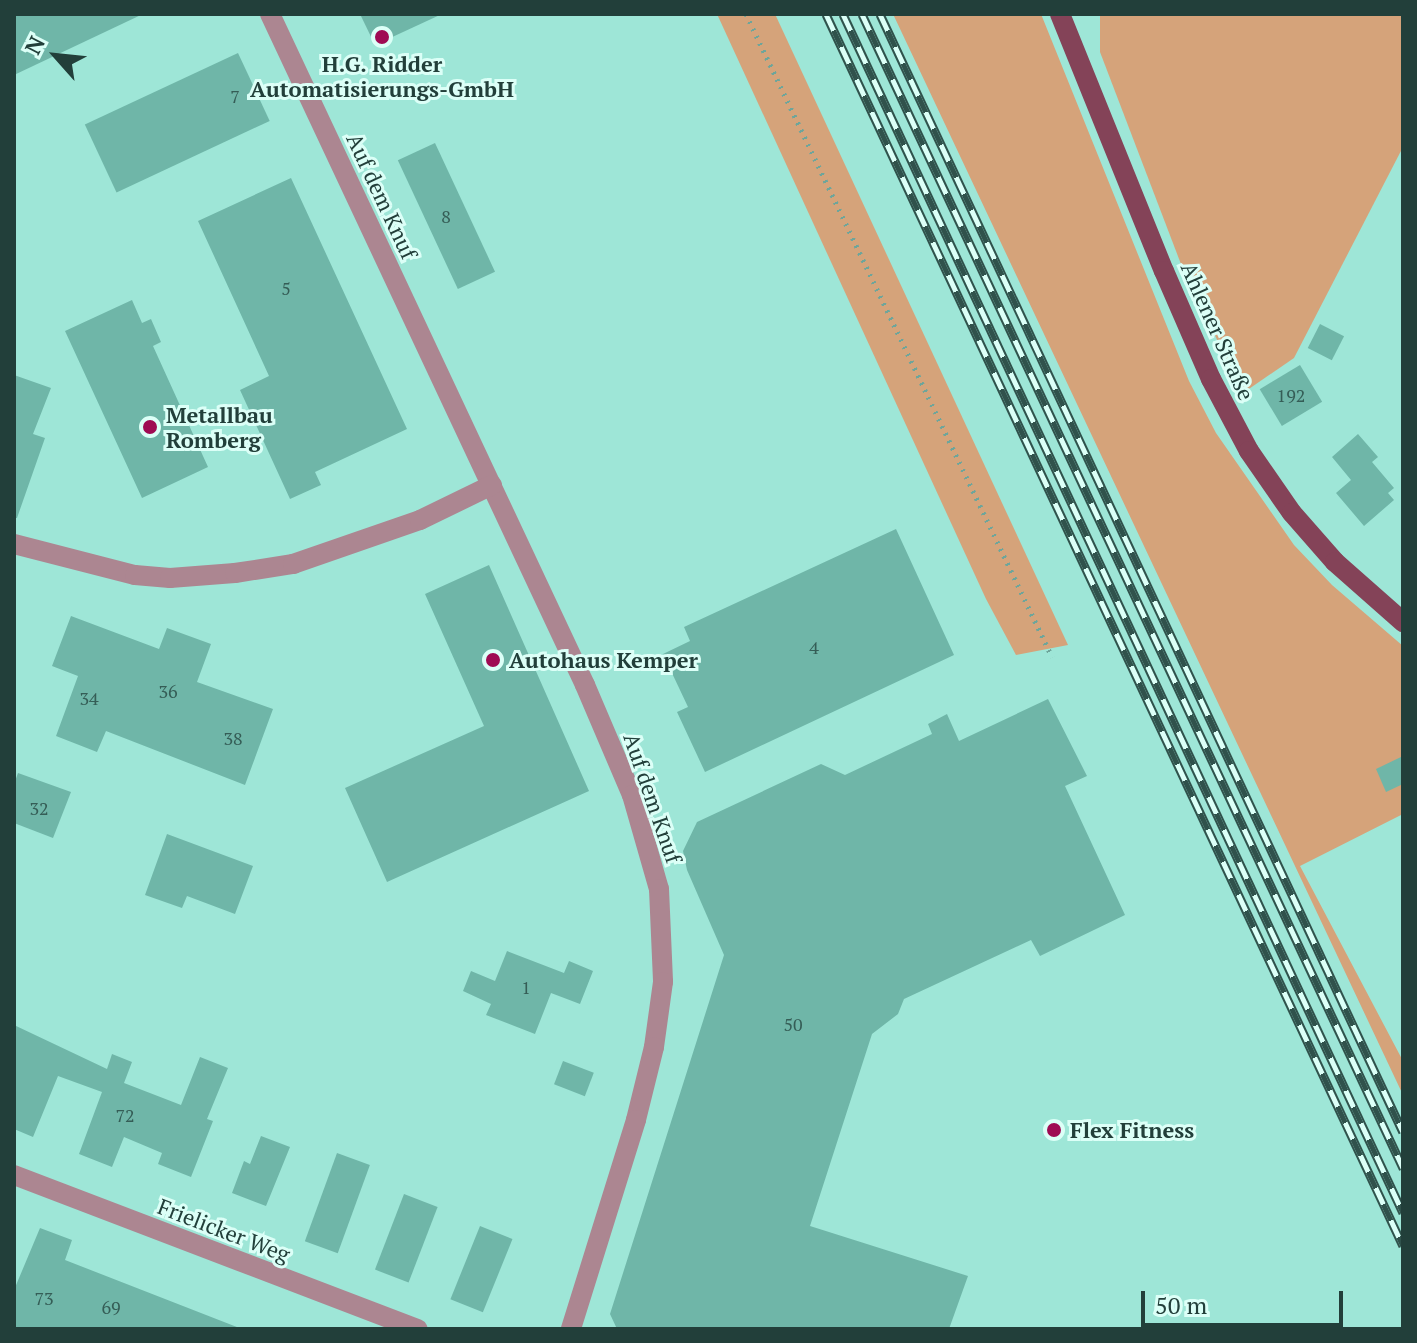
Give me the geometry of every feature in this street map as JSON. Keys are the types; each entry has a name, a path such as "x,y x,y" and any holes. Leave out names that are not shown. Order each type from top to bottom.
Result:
{"main road":[{"name":"Ahlener Straße","path":"1060,14 1170,285 1211,379 1249,451 1292,513 1335,562 1403,622"}],"street":[{"name":"Auf dem Knuf","path":"270,14 492,485 632,795 659,889 664,931 663,982 654,1047 636,1120 571,1329"},
{"path":"14,544 135,575 170,578 235,573 293,564 420,520 492,485"},
{"name":"Frielicker Weg","path":"14,1175 418,1329"}],"path":[{"path":"746,14 1052,657"}],"shaded area":[{"path":"717,14 775,14 1068,645 1016,655 986,599"},
{"path":"893,14 1041,14 1189,381 1216,433 1294,545 1332,585 1403,646 1403,814 1300,866 1403,1061 1403,1095"},
{"path":"1100,14 1403,14 1403,147 1294,358 1243,393 1184,272 1100,52"}],"building":[{"path":"14,14 143,14 14,75"},
{"name":"H.G. Ridder Automatisierungs-GmbH","path":"360,14 442,14 375,45"},
{"path":"238,53 270,121 117,192 85,124"},
{"path":"435,143 495,272 458,289 398,160"},
{"path":"291,178 407,429 315,472 321,485 290,499 240,390 269,376 198,221"},
{"name":"Metallbau Romberg","path":"132,300 142,323 151,319 161,342 153,346 208,467 142,498 65,331"},
{"path":"1320,324 1344,336 1332,360 1308,348"},
{"path":"1300,365 1322,402 1282,426 1260,389"},
{"path":"14,375 51,388 33,434 45,438 17,518 14,518"},
{"path":"1358,434 1378,457 1372,462 1394,488 1388,493 1394,500 1364,526 1336,493 1351,480 1332,457"},
{"path":"896,529 954,655 705,772 677,712 688,707 663,654 690,641 684,627"},
{"name":"Autohaus Kemper","path":"489,565 589,791 387,882 345,788 484,726 425,594"},
{"path":"71,616 159,649 167,628 211,644 197,682 273,709 245,785 106,731 97,752 56,736 78,676 52,666"},
{"path":"1048,699 1087,776 1065,786 1125,915 1040,956 1031,940 904,999 898,1014 872,1034 810,1226 968,1276 949,1329 617,1329 610,1314 724,955 687,870 683,851 697,822 821,764 845,775 932,734 928,724 947,714 959,741"},
{"path":"1403,756 1403,784 1386,792 1376,769"},
{"path":"18,773 71,792 53,838 14,823 14,784"},
{"path":"167,834 253,866 235,914 187,896 182,908 145,895"},
{"path":"507,951 564,973 569,961 593,971 580,1004 551,993 535,1034 486,1015 491,1004 463,991 471,971 495,981"},
{"path":"14,1025 107,1069 112,1054 132,1062 124,1083 181,1105 200,1057 228,1068 207,1119 213,1121 191,1177 158,1164 162,1153 124,1137 112,1167 79,1154 102,1092 58,1076 33,1137 14,1129"},
{"path":"563,1061 594,1073 585,1096 554,1084"},
{"path":"261,1136 290,1147 266,1206 232,1193 244,1161 250,1164"},
{"path":"337,1153 370,1165 338,1253 305,1241"},
{"path":"404,1194 438,1207 409,1283 375,1270"},
{"path":"480,1226 512,1239 483,1312 450,1299"},
{"path":"40,1228 72,1240 65,1260 242,1329 14,1329 14,1290"}],"railway":[{"path":"826,14 1403,1246"},
{"path":"843,14 1403,1213"},
{"path":"862,14 1403,1168"},
{"path":"880,14 1403,1132"}],"place":[{"name":"H.G. Ridder Automatisierungs-GmbH","path":"382,37"},
{"name":"Metallbau Romberg","path":"150,427"},
{"name":"Autohaus Kemper","path":"493,660"},
{"name":"Flex Fitness","path":"1054,1130"}]}
